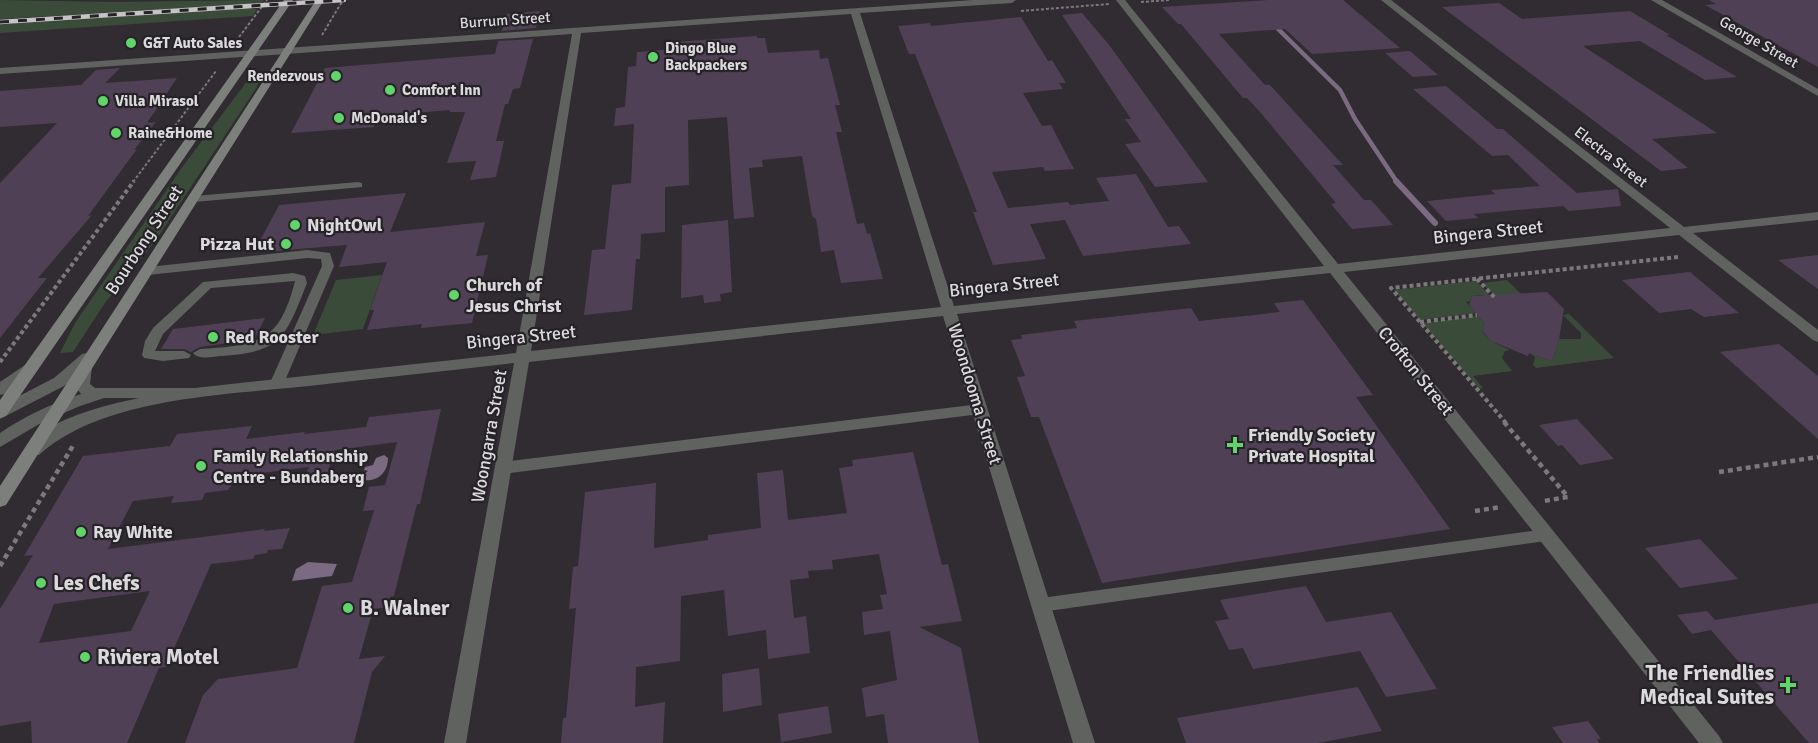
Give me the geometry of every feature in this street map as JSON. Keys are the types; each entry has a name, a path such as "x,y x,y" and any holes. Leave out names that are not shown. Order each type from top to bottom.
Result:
{"main road":[{"name":"Bourbong Street","path":"0,413 290,0"},
{"name":"Bourbong Street","path":"0,500 320,0"}],"street":[{"name":"Burrum Street","path":"0,72 1012,0"},
{"name":"Crofton Street","path":"1120,0 1712,743"},
{"name":"Electra Street","path":"1385,0 1818,337"},
{"name":"George Street","path":"1655,0 1818,93"},
{"name":"Woondooma Street","path":"855,11 1084,743"},
{"name":"Woongarra Street","path":"455,743 577,30"},
{"name":"Bingera Street","path":"25,462 48,438 74,422 91,416 195,393 1818,216"},
{"path":"0,413 59,382 86,359 101,342"},
{"path":"0,390 24,373 38,358"},
{"path":"85,367 82,385 86,390 104,394"},
{"name":"Bingera Street","path":"0,441 22,426 58,409 104,394 195,393"}],"lane":[{"path":"194,199 358,185"},
{"path":"148,271 307,254 326,256 328,266 277,383"},
{"path":"184,355 157,357 149,355 148,352 165,322 194,300 207,285 297,277 302,280 276,335 263,344 251,348 200,353"},
{"path":"502,468 980,409"},
{"path":"1041,606 1546,535"}],"path":[{"path":"320,38 343,0"},
{"path":"0,362 219,67"},
{"path":"1544,501 1569,498 1391,288 1679,257"},
{"path":"1476,279 1495,298"},
{"path":"1419,322 1477,315"},
{"path":"0,566 77,440"},
{"path":"1719,472 1818,457"},
{"path":"1475,511 1501,507"}],"green space":[{"path":"0,0 114,2 264,0 261,4 0,19"},
{"path":"241,8 257,9 253,16 0,33 0,24"},
{"path":"261,75 257,87 156,240 105,303 73,352 60,353 75,323 183,166 251,76"},
{"path":"382,275 363,329 313,335 336,280"},
{"path":"1507,280 1522,295 1497,298 1482,283"},
{"path":"1476,281 1493,299 1482,295 1472,296 1470,301 1466,302 1476,313 1420,320 1394,290"},
{"path":"1569,314 1614,358 1536,368 1533,365 1535,357 1529,353 1552,361 1559,339 1581,339 1581,333 1563,315"},
{"path":"1478,316 1485,324 1482,332 1491,341 1510,350 1505,351 1502,358 1512,371 1473,376 1483,388 1479,389 1422,323"}],"shaded area":[{"path":"384,455 388,458 388,463 384,472 378,478 364,480 363,475 368,471 364,470 365,467 373,465 376,458"},
{"path":"308,562 337,564 332,576 292,581 296,569"}],"building":[{"path":"1268,0 1343,0 1400,48 1312,54 1285,29 1219,34 1265,85 1270,85 1343,165 1333,165 1364,200 1371,200 1393,225 1352,229 1331,204 1336,203 1260,112 1247,98 1243,98 1181,24 1178,24 1162,7"},
{"path":"1709,0 1818,0 1818,67 1705,5 1716,4"},
{"path":"1499,3 1522,19 1630,11 1737,77 1705,80 1640,41 1583,46 1717,133 1652,139 1688,168 1661,171 1442,7"},
{"path":"540,11 536,28 502,31 507,14"},
{"path":"1082,13 1110,46 1208,182 1155,187 1125,144 1141,142 1125,119 1131,119 1062,15"},
{"path":"1021,17 1048,61 1052,60 1066,83 1059,83 1063,89 1023,93 1042,126 1051,125 1074,169 1045,171 1043,167 992,172 1008,208 1068,202 1070,205 1109,201 1096,178 1136,174 1168,227 1179,226 1191,244 1083,256 1065,220 1030,224 1046,259 993,265 973,212 977,212 915,54 909,54 898,26 930,23 931,26"},
{"path":"757,36 757,38 765,38 768,53 819,50 820,59 828,58 840,105 835,105 842,132 836,132 857,224 864,223 867,234 870,233 883,279 841,283 834,250 821,252 816,219 812,216 802,156 762,160 763,167 749,168 754,217 734,219 727,117 688,120 689,185 665,187 665,232 641,234 640,259 636,259 632,310 584,315 592,250 605,249 612,185 631,183 634,124 614,126 616,108 625,107 628,67 636,66 637,52 674,49 675,42"},
{"path":"533,39 520,88 513,89 508,104 505,104 496,141 504,141 496,177 470,180 476,161 447,163 465,112 450,112 450,110 379,116 374,127 291,133 325,68 495,54 498,41"},
{"path":"1410,51 1438,75 1413,77 1385,53"},
{"path":"120,68 105,83 177,78 147,123 156,122 88,216 92,215 38,278 47,278 0,338 0,183 57,123 0,127 0,91 81,85 96,70"},
{"path":"1446,86 1497,129 1503,129 1577,193 1618,189 1621,206 1569,211 1563,206 1474,214 1478,218 1446,221 1427,201 1495,194 1491,190 1540,186 1508,155 1492,156 1413,89"},
{"path":"406,193 390,232 485,222 476,256 488,255 472,323 421,328 422,324 367,330 374,310 370,310 387,262 339,267 347,245 263,252 265,249 255,250 279,205"},
{"path":"728,220 732,292 720,294 721,301 704,303 703,295 681,298 682,225"},
{"path":"1818,255 1818,289 1778,260"},
{"path":"1690,272 1739,313 1704,317 1691,309 1659,313 1622,280"},
{"path":"1547,292 1564,309 1559,339 1552,361 1529,353 1528,356 1491,341 1482,331 1485,324 1469,305 1472,296"},
{"path":"1303,300 1373,395 1356,397 1450,529 1102,583 1039,417 1031,417 1017,377 1025,376 1011,340 1022,339 1021,335 1077,328 1074,321 1191,308 1199,321 1280,312 1274,303"},
{"name":"Red Rooster","path":"265,318 255,338 251,340 200,347 191,352 184,349 161,349 173,329"},
{"path":"1779,344 1818,376 1818,439 1720,352"},
{"path":"441,409 420,504 417,504 394,596 390,597 388,607 373,609 359,659 385,656 372,672 354,743 185,743 203,695 218,679 297,668 322,586 352,582 374,510 363,511 369,487 385,485 397,442 335,450 327,474 305,477 309,467 238,476 228,490 205,493 202,500 171,503 174,496 133,501 108,549 265,529 264,531 290,528 282,549 268,550 267,553 255,555 253,559 211,564 166,667 159,668 127,743 32,743 31,721 0,726 0,609 33,555 24,556 83,456 170,446 177,434 252,426 246,439 366,427 369,417","holes":["150,591 131,631 39,643 54,604"]},
{"path":"1577,419 1614,459 1580,465 1539,425"},
{"path":"913,452 942,565 948,564 962,621 919,627 961,648 979,743 888,743 884,714 866,717 862,688 897,680 890,631 864,635 862,612 883,609 880,595 887,594 879,554 832,560 833,569 808,571 809,578 790,580 794,618 806,616 810,653 768,659 766,630 728,636 724,590 681,596 680,661 636,667 635,707 665,702 663,743 561,743 563,718 566,718 576,608 569,609 573,567 578,566 585,492 656,483 654,548 708,540 708,535 761,528 757,473 783,470 788,520 847,513 839,468 853,466 852,460"},
{"path":"1700,539 1738,579 1680,588 1645,548"},
{"path":"1306,586 1326,622 1391,612 1437,689 1386,697 1360,651 1253,669 1243,648 1229,650 1215,621 1229,619 1220,600"},
{"name":"The Friendlies Medical Suites","path":"1818,603 1818,743 1809,743 1711,630 1692,634 1677,615 1707,611 1715,620"},
{"path":"759,668 762,705 723,712 722,674"},
{"path":"1358,687 1382,731 1318,743 1186,743 1177,718"},
{"path":"828,706 832,733 781,742 778,714"},
{"path":"1588,721 1601,739 1597,739 1599,743 1563,743 1552,727"}],"waterway":[{"path":"1273,24 1340,90 1355,119 1397,182"},
{"path":"1396,181 1435,223"}],"railway":[{"path":"0,22 344,0"}],"place":[{"name":"G&T Auto Sales","path":"131,43"},
{"name":"Dingo Blue Backpackers","path":"653,57"},
{"name":"Rendezvous","path":"336,76"},
{"name":"Comfort Inn","path":"390,90"},
{"name":"Villa Mirasol","path":"103,101"},
{"name":"McDonald's","path":"339,118"},
{"name":"Raine&Home","path":"116,133"},
{"name":"NightOwl","path":"295,225"},
{"name":"Pizza Hut","path":"286,244"},
{"name":"Church of Jesus Christ","path":"454,295"},
{"name":"Red Rooster","path":"213,337"},
{"name":"Friendly Society Private Hospital","path":"1235,445"},
{"name":"Family Relationship Centre - Bundaberg","path":"201,466"},
{"name":"Ray White","path":"81,532"},
{"name":"Les Chefs","path":"41,583"},
{"name":"B. Walner","path":"348,608"},
{"name":"Riviera Motel","path":"85,657"},
{"name":"The Friendlies Medical Suites","path":"1788,685"}]}
